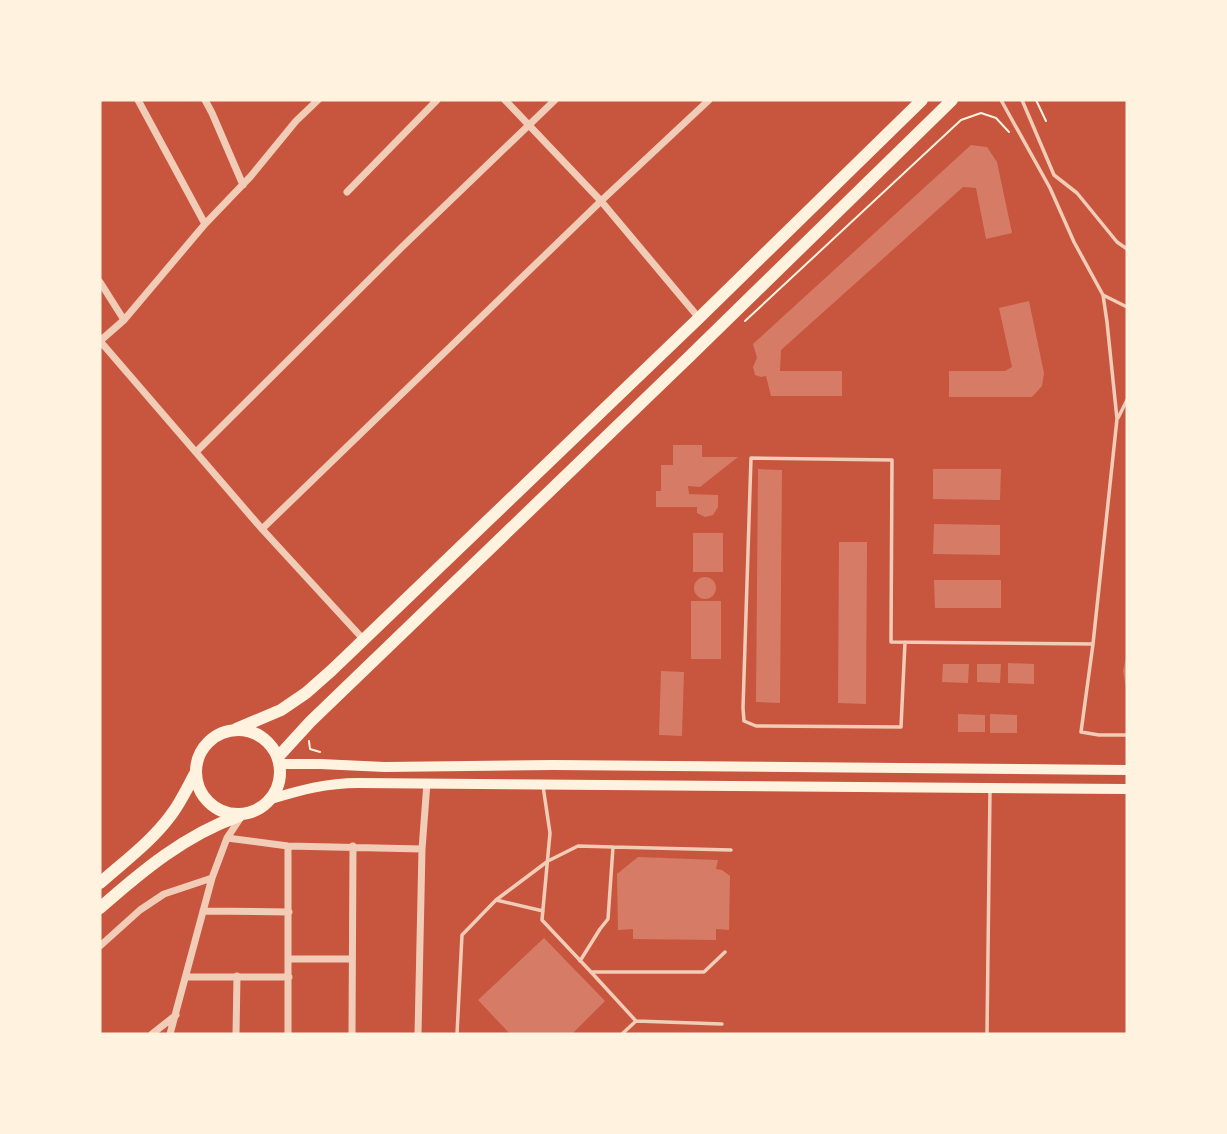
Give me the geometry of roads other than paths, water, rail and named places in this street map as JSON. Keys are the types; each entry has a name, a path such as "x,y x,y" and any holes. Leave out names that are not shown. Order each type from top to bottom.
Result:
{"highway":[{"path":"244,814 229,813 216,808 205,798 198,786 197,761 207,742 225,731 281,710 313,687 699,318 922,100"},
{"path":"279,760 310,722 951,100"},
{"path":"100,908 153,863 179,845 224,821 263,806 271,799 280,776 279,760 273,747 257,733 236,729"},
{"path":"100,883 162,826 196,771"}],"main road":[{"path":"279,760 386,767 567,765 1127,770"},
{"path":"271,799 333,783 1127,789"}],"street":[{"path":"138,100 205,225"},
{"path":"205,100 243,185"},
{"path":"318,100 296,121 124,320 100,341 262,529 364,640"},
{"path":"347,192 437,100"},
{"path":"505,100 601,201 699,318"},
{"path":"196,452 384,264 555,100"},
{"path":"262,529 709,100"},
{"path":"100,282 124,320"},
{"path":"418,1034 422,849 427,783"},
{"path":"170,1034 212,878 227,838 244,814"},
{"path":"227,838 288,846 422,849"},
{"path":"288,846 288,1034"},
{"path":"352,1034 353,846"},
{"path":"100,946 140,910 164,894 212,878"},
{"path":"203,911 289,912"},
{"path":"289,959 352,959"},
{"path":"236,1034 237,976"},
{"path":"186,977 289,977"},
{"path":"152,1034 176,1015"}],"lane":[{"path":"1001,100 1050,188 1074,242 1103,295 1117,419 1093,644 1080,732 1099,736 1127,736"},
{"path":"1022,100 1054,176 1077,192 1116,242 1127,249"},
{"path":"1103,295 1127,307"},
{"path":"1117,419 1127,400"},
{"path":"905,642 901,727 756,726 744,721 751,458 892,460 891,642 905,642 1093,644"},
{"path":"542,784 550,833 542,920 636,1021"},
{"path":"987,1034 990,788"},
{"path":"457,1034 462,935 496,900 548,862 578,846 731,850"},
{"path":"580,961 608,919 614,847"},
{"path":"496,900 543,911"},
{"path":"591,972 704,972 725,952"},
{"path":"622,1034 636,1021 722,1024"}]}
